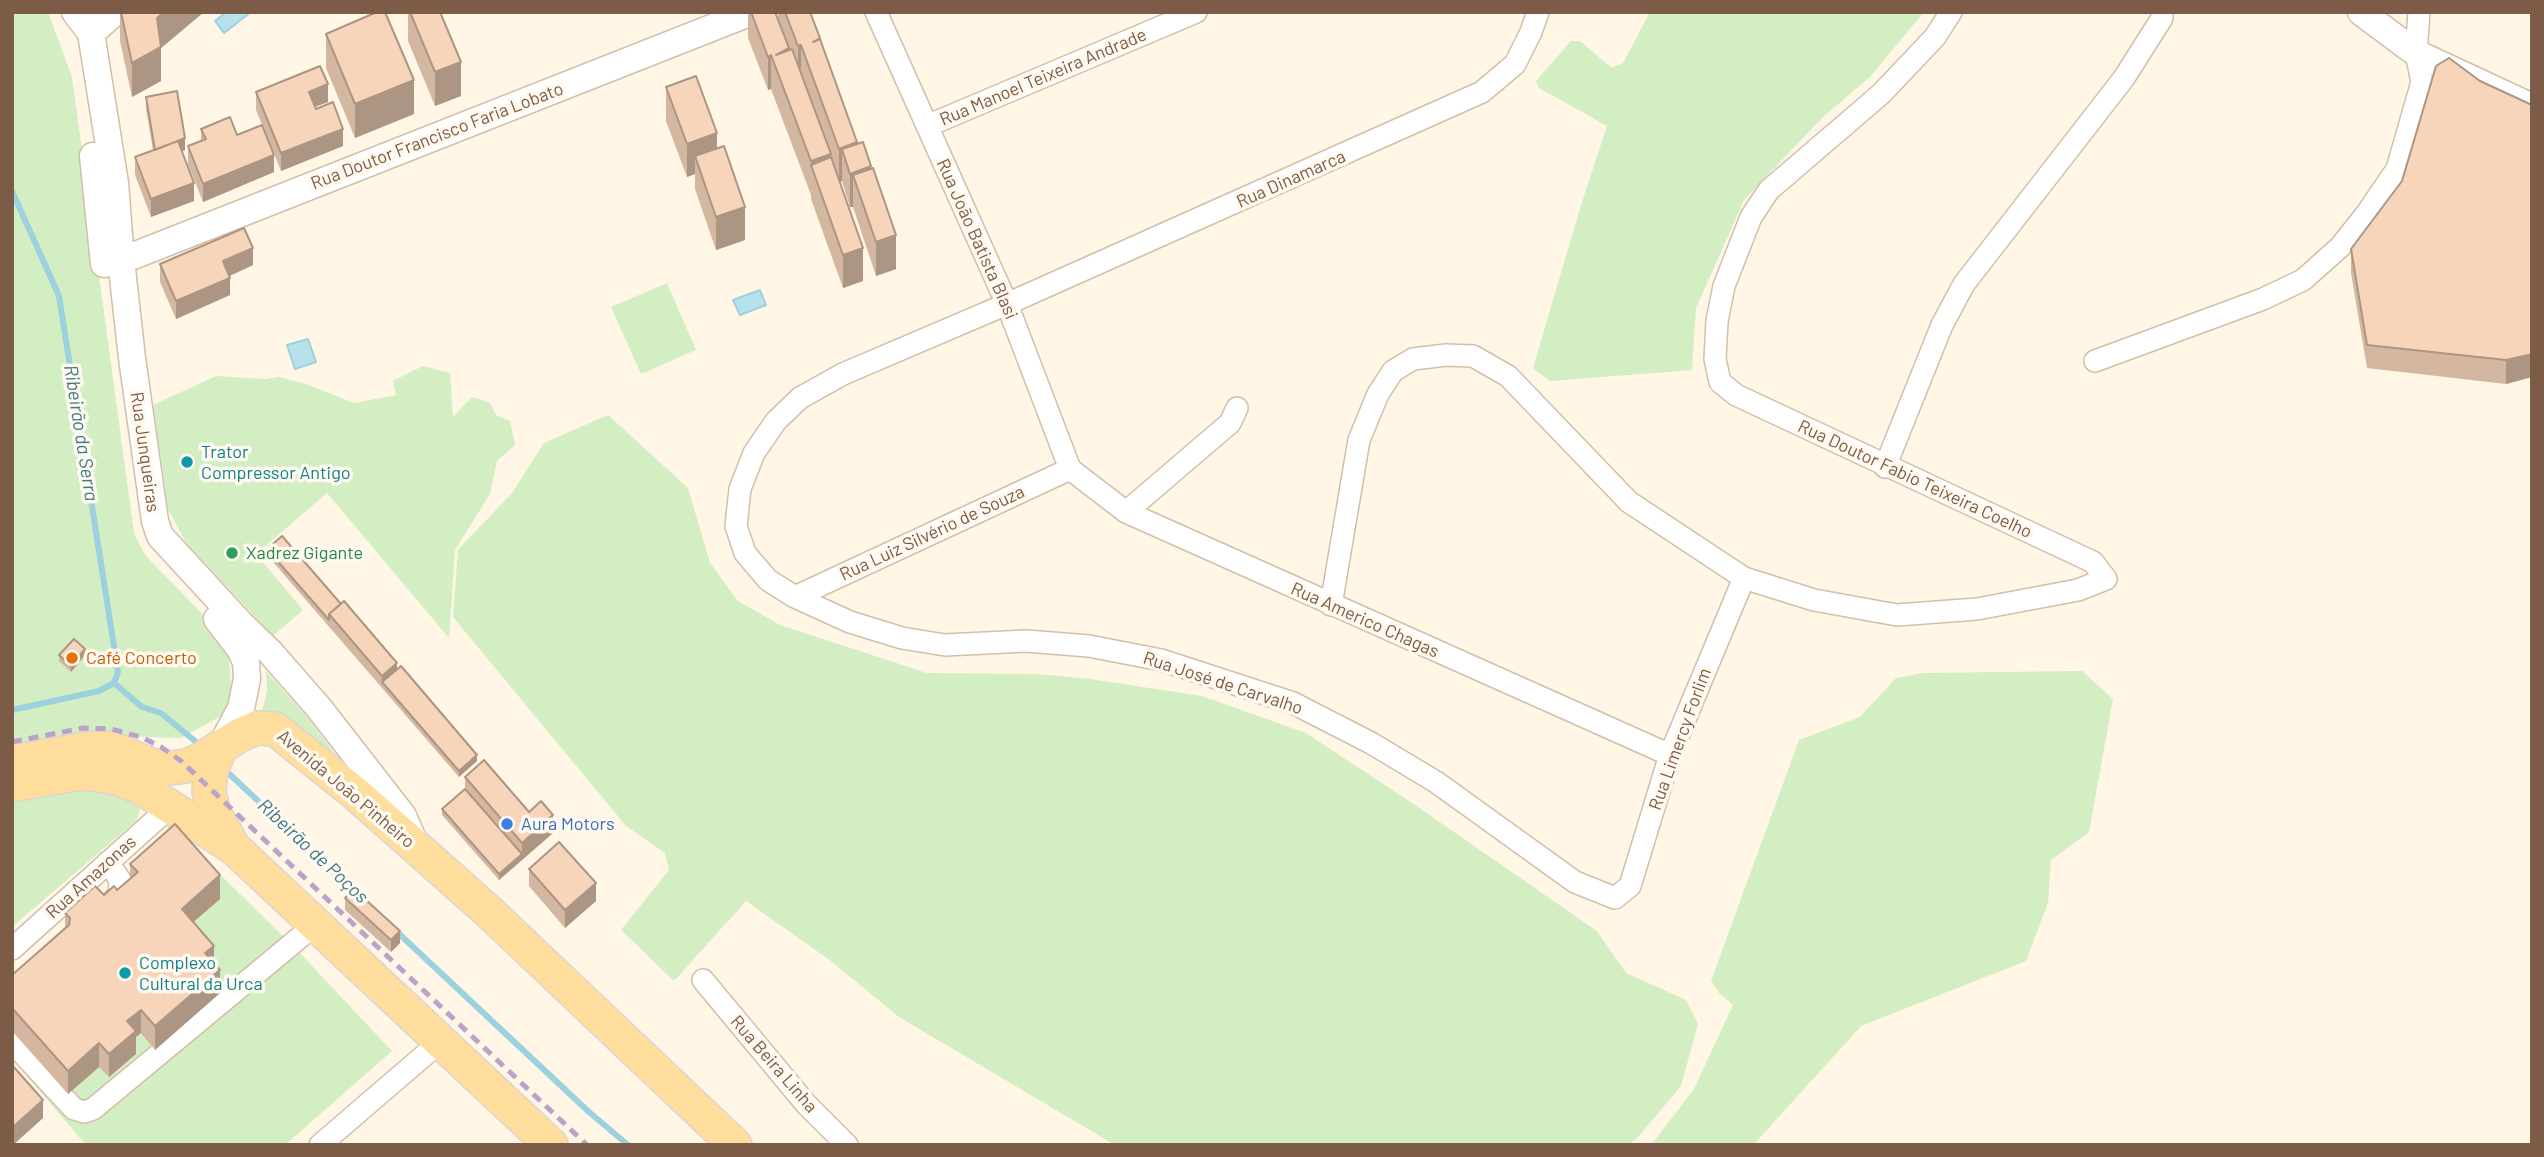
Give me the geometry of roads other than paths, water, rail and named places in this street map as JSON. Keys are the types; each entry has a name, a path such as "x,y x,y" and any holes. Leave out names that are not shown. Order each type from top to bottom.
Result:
{"main road":[{"name":"Avenida João Pinheiro","path":"12,762 92,748 111,748 163,768 186,766 256,728 267,727 283,733 488,911 735,1145"},
{"path":"221,748 209,791 213,811 234,848"},
{"path":"12,785 81,773 103,776 140,787 234,848 551,1145"}],"street":[{"name":"Rua Junqueiras","path":"55,12 77,42 97,185 140,416 155,521 160,536 270,652 318,708 403,816 416,847"},
{"path":"83,22 115,12"},
{"name":"Rua Doutor Francisco Faria Lobato","path":"112,261 752,12"},
{"name":"Rua João Batista Blasi","path":"876,12 1007,304 1070,469"},
{"name":"Rua Manoel Teixeira Andrade","path":"927,126 1196,12"},
{"name":"Rua Dinamarca","path":"1007,304 1482,92 1515,64 1538,12"},
{"name":"Rua Doutor Fabio Teixeira Coelho","path":"1744,578 1814,600 1897,615 1978,609 2078,590 2106,579 2093,562 1885,467 1736,395 1720,382 1715,359 1717,321 1724,286 1751,217 1769,190 1881,94 1935,37 1951,12"},
{"path":"1885,467 1942,324 1964,284 2124,78 2162,18 2162,12"},
{"path":"2361,12 2416,53 2532,107"},
{"path":"2095,361 2263,299 2303,280 2340,247 2367,214 2397,169 2422,82 2416,53 2418,12"},
{"name":"Rua Junqueiras","path":"83,22 116,183 112,261 142,524 148,542 233,637 246,662 246,694 221,748"},
{"name":"Rua José de Carvalho","path":"1007,304 842,374 800,398 776,421 754,453 740,488 736,526 745,554 768,580 795,597 850,622 902,638 945,645 1026,641 1089,646 1161,660 1293,703 1371,743 1436,782 1574,882 1615,898"},
{"path":"1331,605 1359,440 1378,394 1393,371 1413,359 1446,355 1473,356 1508,376 1629,502 1744,578"},
{"path":"1126,512 1230,423 1237,408"},
{"name":"Rua Americo Chagas","path":"1070,469 1126,512 1670,755"},
{"name":"Rua Luiz Silvério de Souza","path":"795,597 1070,469"},
{"name":"Rua Limercy Forlim","path":"1615,898 1630,886 1670,755 1744,578"},
{"name":"Rua Amazonas","path":"25,946 107,862 171,806"},
{"path":"100,915 119,894 121,880 107,862"},
{"path":"12,1042 74,1109 84,1112 93,1109 316,924"},
{"name":"Rua Beira Linha","path":"703,980 806,1104 847,1145"},
{"path":"320,1145 441,1041"}],"water":[{"path":"226,12 251,12 224,33 215,21"},
{"path":"760,290 766,305 740,315 733,300"},
{"path":"308,339 316,362 295,369 287,345"}],"waterway":[{"name":"Ribeirão da Serra","path":"12,191 59,296 118,672 114,683"},
{"name":"Ribeirão de Poços","path":"114,683 142,707 161,713 202,747"},
{"path":"12,710 99,691 114,683"},
{"name":"Ribeirão de Poços","path":"222,767 357,894"},
{"name":"Ribeirão de Poços","path":"395,930 589,1112 628,1145"}],"railway":[{"path":"12,742 83,728 111,729 141,737 181,761 587,1145"}],"place":[{"name":"Trator Compressor Antigo","path":"187,462"},
{"name":"Xadrez Gigante","path":"232,553"},
{"name":"Café Concerto","path":"72,658"},
{"name":"Aura Motors","path":"507,824"},
{"name":"Complexo Cultural da Urca","path":"125,973"}]}
